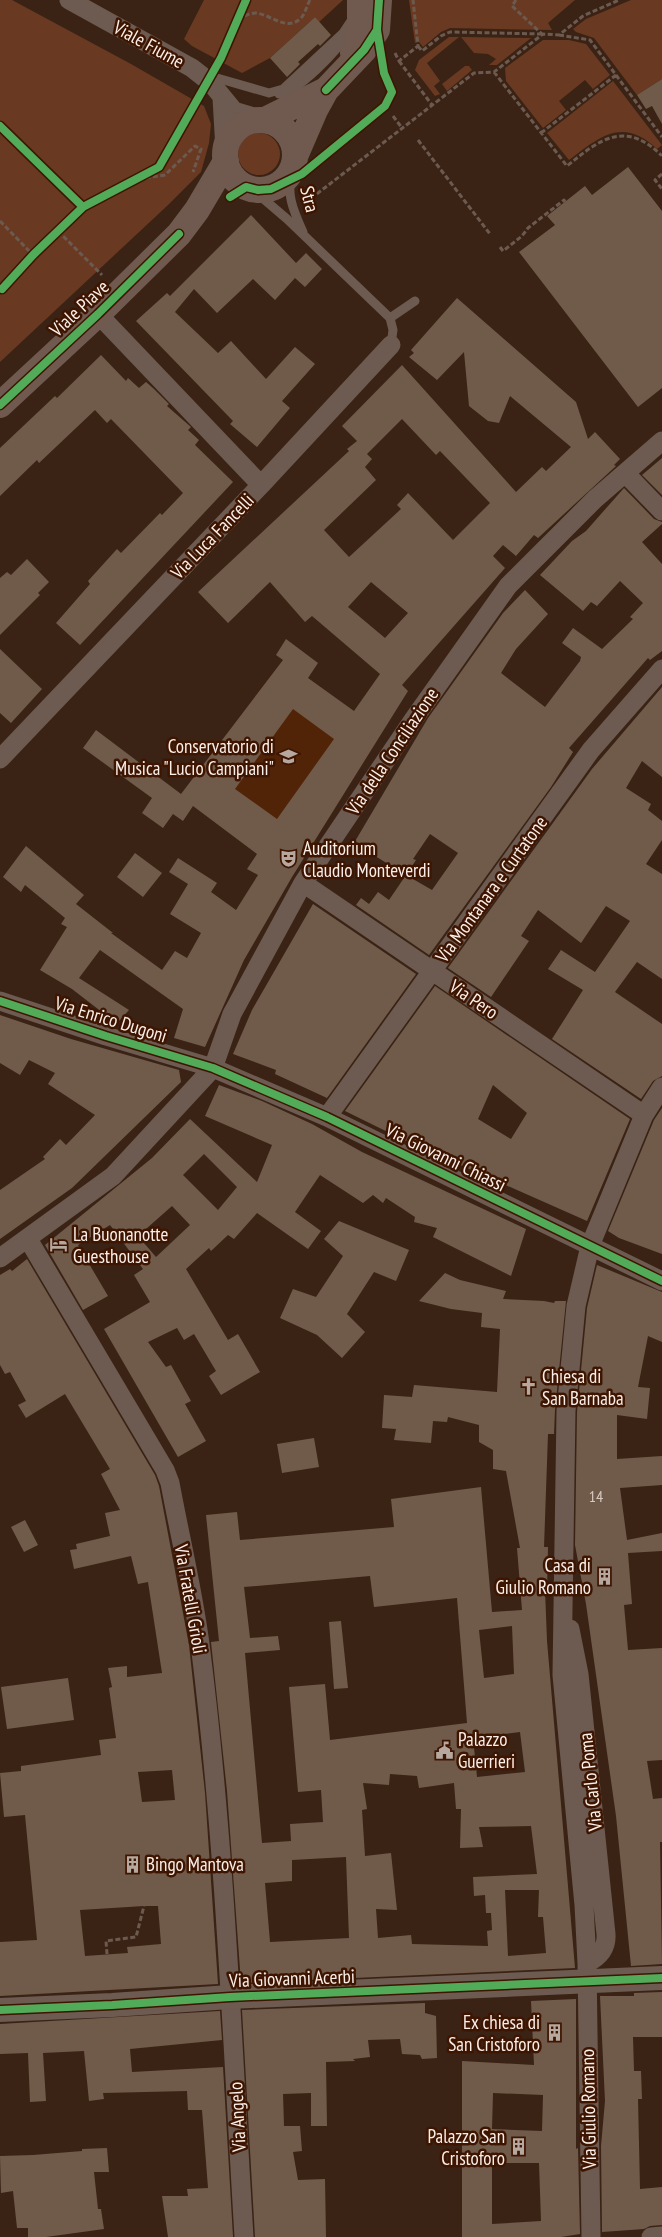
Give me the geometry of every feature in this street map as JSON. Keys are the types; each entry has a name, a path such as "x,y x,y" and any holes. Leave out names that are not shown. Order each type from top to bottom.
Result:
{"main road":[{"path":"263,120 333,83 364,50 386,37 379,0"},
{"path":"179,234 249,188 271,188 290,172 315,110 355,50 360,24 357,7"},
{"path":"179,234 206,196 226,155 227,143 236,129 246,122 263,120 273,122 286,130 292,140 290,172"},
{"path":"226,155 232,175 249,188"},
{"name":"Viale Piave","path":"0,404 98,314 179,234"}],"street":[{"name":"Viale Fiume","path":"69,0 192,68 211,82 234,111 263,120"},
{"path":"222,98 226,155"},
{"name":"Via Luca Fancelli","path":"0,760 261,485 98,314"},
{"path":"261,485 391,345"},
{"name":"Via della Conciliazione","path":"0,1258 113,1176 213,1068 232,1014 303,883 413,720 508,586 595,499 662,441"},
{"path":"625,472 662,511"},
{"name":"Via Montanara e Curtatone","path":"327,1116 592,750 662,668"},
{"name":"Via Pero","path":"303,883 644,1115"},
{"name":"Via Enrico Dugoni","path":"0,1001 106,1036 213,1068"},
{"name":"Via Giovanni Chiassi","path":"213,1068 327,1116 662,1281"},
{"name":"Via Carlo Poma","path":"587,1972 584,1905 562,1675 566,1411 576,1306 590,1246 644,1115 662,1087"},
{"name":"Via Fratelli Grioli","path":"28,1239 165,1470 170,1483 199,1642 215,1782 230,1996"},
{"name":"Via Giovanni Acerbi","path":"0,2010 112,2006 230,1996 587,1972 662,1978"},
{"name":"Via Giulio Romano","path":"587,1972 591,2237"},
{"name":"Via Angelo","path":"230,1996 244,2237"},
{"path":"651,2237 662,2236"}],"lane":[{"path":"192,68 214,78 269,92 284,88 343,33 357,7"},
{"path":"290,172 302,174 385,106 392,92 384,73 386,37"},
{"name":"Stra","path":"290,172 294,212 305,236"},
{"path":"249,188 305,236 390,318 393,330 391,345"},
{"path":"390,318 416,301"}],"path":[{"path":"221,58 246,0"},
{"path":"238,19 254,13 269,16 282,24 292,23 301,18 310,0"},
{"path":"413,0 418,46 422,51 441,36 450,32 559,34 590,40 662,137"},
{"path":"516,0 512,6 543,34"},
{"path":"559,34 583,16 619,0"},
{"path":"294,212 474,73 494,72 543,34"},
{"path":"386,37 399,61 432,105"},
{"path":"399,61 418,46"},
{"path":"494,72 567,166 598,143 614,135 633,137 648,142 660,155 662,154"},
{"path":"541,133 616,75"},
{"path":"2,289 33,255 83,207 159,167 195,106"},
{"path":"393,116 402,128"},
{"path":"0,126 83,207"},
{"path":"418,140 490,234"},
{"path":"135,179 165,175 195,146 200,149 192,174 196,180"},
{"path":"662,174 655,180 662,189"},
{"path":"500,247 503,251 522,236 528,228 564,200 565,202"},
{"path":"0,221 33,255"},
{"path":"58,231 102,275"},
{"path":"107,1954 106,1941 136,1937 144,1906"}],"shaded area":[{"path":"0,0 12,0 204,106 211,124 209,143 201,172 0,362"},
{"path":"204,0 343,0 319,22 315,17 270,58 242,73 192,46 184,39"},
{"path":"409,0 575,0 548,23 552,30 450,28 441,32 423,47 419,42 415,43"},
{"path":"631,0 662,0 662,79 637,95 594,38 576,32 573,29 586,19"},
{"path":"449,37 459,37 427,63 440,81 434,86 440,94 435,96 415,70 419,60"},
{"path":"461,37 531,38 497,65 489,65 496,59 488,54 474,53"},
{"path":"543,40 569,40 586,44 610,75 593,89 585,80 559,101 566,110 543,128 506,81 505,68"},
{"path":"465,66 469,66 472,70 447,91 442,84"},
{"path":"613,81 662,145 657,149 645,139 633,134 611,133 591,144 569,160 547,133"},
{"path":"259,133 274,139 280,154 274,169 259,175 244,169 238,154 244,139"},
{"name":"Conservatorio di Musica \"Lucio Campiani\"","path":"283,660 382,732 292,877 257,854 204,791 190,782"}],"building":[{"path":"315,17 331,35 320,46 318,44 298,62 300,64 287,77 270,58"},
{"path":"662,79 662,124 652,106 646,109 637,95"},
{"path":"628,167 662,211 662,388 638,407 519,252 555,225 547,216 585,186 592,195"},
{"path":"251,215 296,263 306,253 322,269 305,287 295,278 275,300 253,279 217,313 194,289 175,312 218,353 231,341 266,379 295,347 315,364 282,401 290,408 257,447 230,424 233,421 136,321 167,293 170,296"},
{"path":"457,298 576,402 588,439 595,432 620,459 614,465 616,466 538,538 534,535 516,556 503,545 493,556 505,568 402,685 408,691 292,877 244,960 205,1047 174,1038 183,1009 100,950 79,978 129,1010 119,1021 107,1016 72,989 40,970 67,927 61,924 65,918 25,885 21,892 3,877 26,846 84,895 76,904 113,933 111,933 162,970 175,951 187,958 201,933 170,914 188,884 169,872 178,858 217,883 211,892 236,910 258,875 247,869 257,854 193,806 183,821 173,814 163,828 142,813 152,798 83,748 96,730 181,794 283,660 276,655 286,639 318,663 308,678 354,711 380,674 312,616 305,622 270,582 228,623 198,592 349,451 347,449 357,441 342,426 402,365 516,492 542,467 546,471 571,447 510,396 499,423 488,421 469,406 464,352 437,380 409,357 414,353 411,350","holes":["402,419 436,455 440,451 490,503 453,540 408,493 397,505 401,509 349,557 324,530 376,480 365,467 372,459 367,454","371,582 408,613 385,638 348,607","293,709 334,739 277,819 235,789"]},
{"path":"101,355 126,381 128,378 139,388 146,382 154,389 169,404 167,406 191,427 188,430 199,440 195,445 233,482 80,645 56,623 90,584 88,581 117,549 121,553 160,513 162,515 183,493 111,419 107,423 95,410 39,463 37,460 0,496 0,448 55,396 57,398"},
{"path":"662,458 662,495 642,475"},
{"path":"624,488 654,519 662,522 642,542 662,564 662,651 650,660 648,658 569,748 573,752 551,787 429,955 356,905 361,898 369,904 378,892 389,900 406,875 354,843 428,718 503,613 525,590 548,614 516,649 501,673 545,707 580,661 581,657 562,643 573,628 602,649 633,619 630,617 643,603 620,581 597,606 591,602 583,611 540,575 572,541 586,531","holes":["430,834 458,853 432,890 406,875 416,860 413,859"]},
{"path":"27,559 49,582 38,593 40,595 0,635 0,578 7,572 11,575"},
{"path":"0,649 42,689 11,723 0,713"},
{"path":"662,687 662,777 642,761 626,788 651,804 648,810 662,821 662,840 646,864 662,874 662,979 637,962 615,992 662,1024 662,1076 653,1081 641,1099 552,1039 583,990 548,969 561,950 595,972 630,921 606,906 581,943 538,910 521,936 529,941 491,997 448,968 592,769"},
{"path":"135,853 162,873 143,897 117,877"},
{"path":"313,904 416,974 327,1098 275,1074 276,1070 233,1054 252,1010"},
{"path":"435,986 630,1119 587,1221 404,1140 345,1111","holes":["493,1085 527,1113 511,1139 478,1119"]},
{"path":"0,1015 71,1039 179,1070 181,1082 72,1188 0,1239 0,1190 45,1159 43,1157 60,1139 66,1145 95,1115 48,1084 55,1073 29,1060 20,1075 0,1063"},
{"path":"219,1085 262,1101 312,1124 362,1152 526,1229 511,1276 433,1237 437,1228 414,1222 415,1217 386,1198 383,1203 373,1195 363,1203 320,1175 295,1212 321,1231 308,1249 257,1213 234,1239 228,1235 211,1251 209,1248 186,1269 228,1340 238,1334 260,1372 221,1395 209,1376 216,1371 194,1334 184,1340 177,1328 148,1342 166,1367 171,1365 191,1401 185,1404 206,1441 178,1457 104,1329 150,1302 134,1275 143,1269 110,1225 78,1245 108,1296 83,1310 45,1245 152,1158 190,1119 257,1182 272,1145 205,1116","holes":["204,1154 237,1187 218,1210 183,1175","172,1206 190,1225 156,1257 138,1236"]},
{"path":"662,1108 662,1254 619,1238 608,1231 654,1120"},
{"path":"339,1221 409,1250 396,1281 374,1272 347,1314 365,1332 342,1358 317,1335 280,1318 293,1289 316,1297 343,1256 324,1239"},
{"path":"27,1259 155,1475 159,1486 189,1645 205,1793 218,1984 0,1996 0,1942 37,1940 25,1815 4,1817 0,1773 21,1771 21,1766 101,1755 99,1740 116,1738 109,1688 112,1687 108,1668 127,1666 127,1677 162,1673 148,1582 138,1584 131,1556 74,1569 70,1550 77,1549 76,1544 110,1536 105,1513 120,1510 101,1474 110,1469 65,1394 26,1418 18,1405 26,1401 10,1372 5,1374 0,1365 0,1275 10,1269 12,1271","holes":["172,1770 175,1800 142,1802 138,1772","158,1906 161,1944 127,1947 128,1953 85,1956 80,1910"]},
{"path":"597,1265 662,1292 662,1342 648,1336 638,1387 650,1388 647,1419 617,1415 617,1459 662,1456 662,1485 620,1488 627,1540 662,1533 662,1551 628,1553 632,1604 624,1605 628,1650 662,1648 662,1760 647,1761 653,1799 662,1798 662,1842 660,1842 662,1964 631,1966 616,1816 586,1604 575,1545 577,1412 587,1308"},
{"path":"445,1273 460,1280 506,1291 503,1299 554,1303 555,1301 566,1301 554,1434 548,1434 544,1547 548,1547 547,1590 545,1590 547,1641 575,1968 241,1983 227,1791 211,1642 219,1641 206,1515 237,1512 240,1540 394,1527 391,1499 481,1487 492,1612 522,1610 517,1548 520,1548 506,1471 493,1469 493,1450 479,1442 479,1425 448,1417 447,1422 433,1421 431,1443 394,1440 396,1429 382,1428 384,1395 412,1397 414,1385 497,1392 500,1329 481,1327 482,1313 451,1309 419,1301","holes":["370,1576 374,1607 457,1598 467,1723 330,1740 325,1684 289,1687 298,1792 321,1790 323,1822 290,1824 291,1841 262,1843 245,1653 280,1650 278,1636 250,1638 244,1587","512,1626 514,1674 484,1678 479,1630","520,1732 525,1772 477,1777 473,1738","390,1774 417,1776 419,1788 454,1783 456,1809 461,1809 460,1848 483,1847 479,1827 531,1826 537,1874 473,1877 474,1896 485,1895 486,1913 491,1913 492,1930 487,1931 488,1946 412,1944 411,1935 378,1938 376,1909 397,1910 391,1853 365,1856 362,1810 367,1809 363,1783 389,1785","346,1857 349,1938 270,1942 265,1883 292,1881 292,1860","505,1890 539,1890 538,1917 543,1917 546,1953 508,1956"]},
{"path":"314,1438 319,1467 282,1473 277,1444"},
{"path":"25,1520 38,1545 24,1552 11,1527"},
{"path":"341,1621 348,1688 334,1689 329,1622"},
{"path":"68,1678 74,1720 7,1729 1,1687"},
{"path":"662,1992 662,2037 633,2037 634,2071 641,2071 642,2099 638,2099 640,2189 662,2187 662,2225 650,2226 644,2229 602,2232 601,2146 605,2101 600,1996 634,1996 634,1993"},
{"name":"Palazzo San Cristoforo","path":"576,1999 576,2149 578,2148 580,2234 561,2237 462,2237 462,2061 534,2065 531,2001","holes":["493,2093 543,2095 542,2131 492,2129","492,2163 539,2163 541,2221 492,2224"]},
{"path":"425,2003 425,2013 436,2016 437,2058 422,2059 420,2055 402,2054 400,2039 368,2040 370,2057 353,2059 355,2061 326,2062 327,2126 311,2126 311,2093 283,2094 284,2126 300,2126 302,2151 293,2152 298,2180 325,2179 326,2237 255,2237 242,2010"},
{"path":"220,2011 222,2040 130,2049 132,2072 223,2067 233,2237 168,2237 162,2196 188,2196 187,2189 208,2188 202,2110 188,2110 187,2091 103,2093 104,2099 89,2101 84,2051 43,2053 46,2101 30,2102 28,2053 0,2054 0,2024"},
{"path":"107,2148 109,2172 94,2172 98,2209 101,2209 104,2229 46,2237 28,2237 28,2228 17,2228 13,2191 1,2193 0,2156"}],"cycle path":[{"path":"2,289 33,255 83,207 159,167 221,58 246,0"},
{"path":"326,90 364,50 377,30 379,0"},
{"path":"230,197 246,187 258,190 271,189 302,174 385,106 392,92 384,73 377,30"},
{"path":"0,126 83,207"},
{"path":"0,405 98,314 179,234"},
{"path":"0,1001 106,1036 213,1068 327,1117 662,1281"},
{"path":"0,2010 230,1997 662,1978"}],"place":[{"name":"Conservatorio di Musica \"Lucio Campiani\"","path":"288,757"},
{"name":"Auditorium Claudio Monteverdi","path":"289,859"},
{"name":"La Buonanotte Guesthouse","path":"59,1245"},
{"name":"Chiesa di San Barnaba","path":"528,1387"},
{"name":"Casa di Giulio Romano","path":"605,1576"},
{"name":"Palazzo Guerrieri","path":"444,1750"},
{"name":"Bingo Mantova","path":"132,1864"},
{"name":"Ex chiesa di San Cristoforo","path":"554,2033"},
{"name":"Palazzo San Cristoforo","path":"519,2147"}]}
